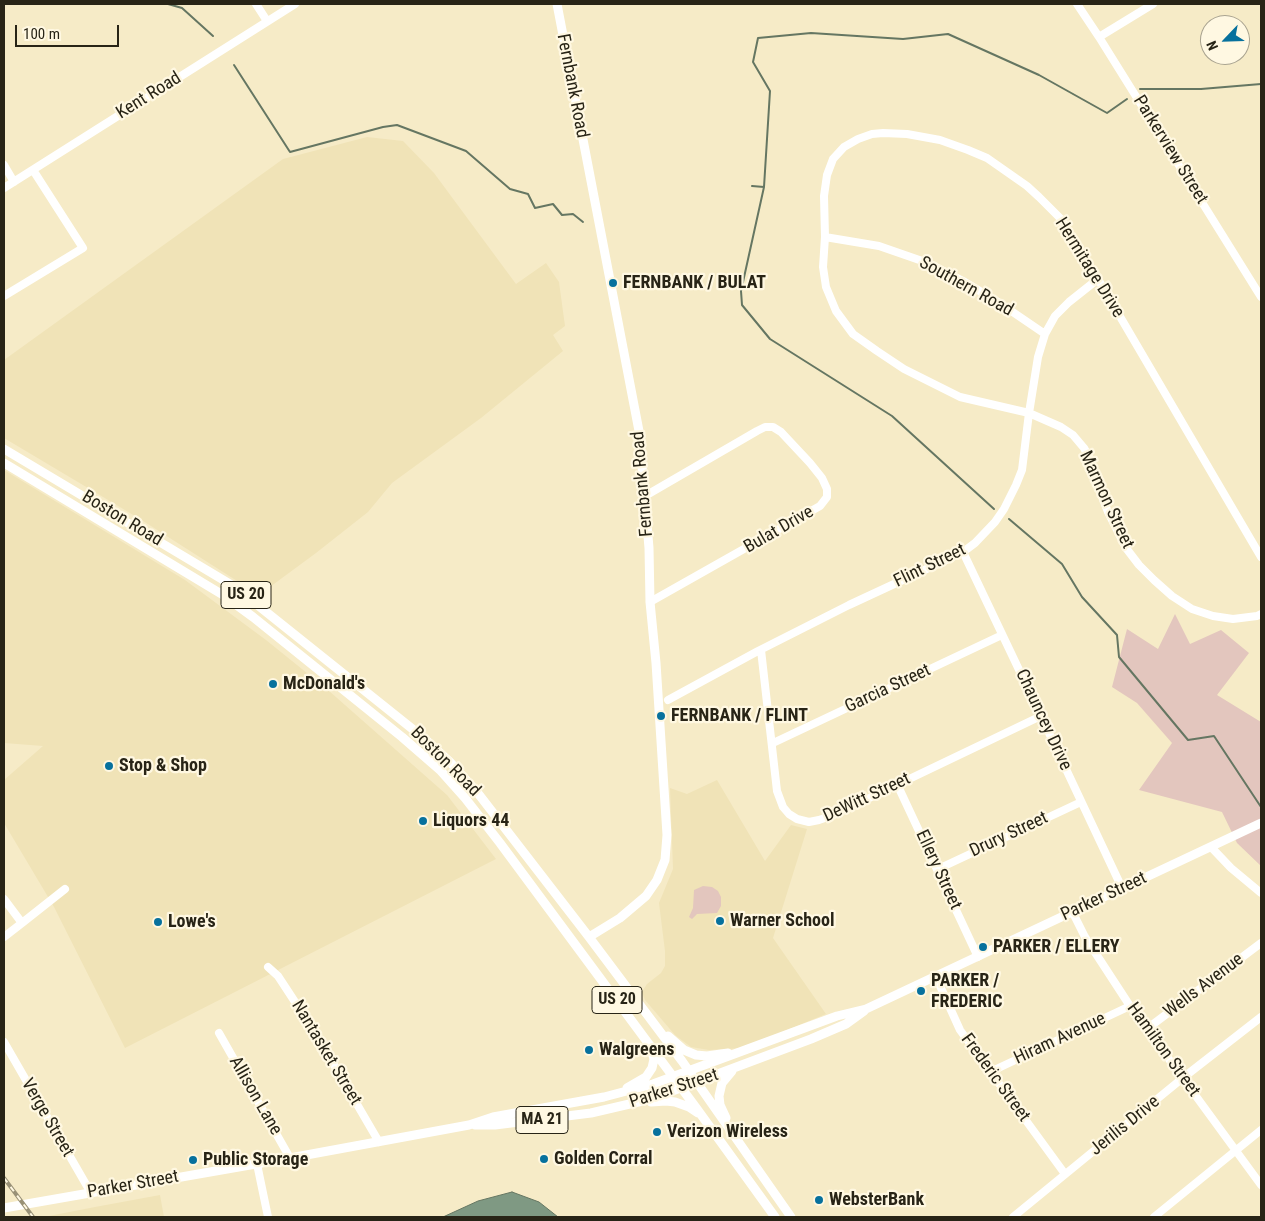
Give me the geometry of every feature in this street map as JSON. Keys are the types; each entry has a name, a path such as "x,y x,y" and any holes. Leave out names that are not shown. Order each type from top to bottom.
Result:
{"main road":[{"name":"Fernbank Road","path":"556,4 639,431 649,548 650,602 656,663 666,825 665,860 657,880 646,896 620,918 589,937"},
{"name":"Boston Road","path":"4,449 235,587 425,739 450,762 469,783 589,937 689,1072 791,1217"},
{"name":"Boston Road","path":"4,463 223,595 332,680 431,761 465,798 500,842 776,1217"},
{"name":"Parker Street","path":"4,1208 469,1125 493,1117 616,1094 674,1078 837,1016 866,1009 1261,823"},
{"name":"Parker Street","path":"469,1125 495,1126 576,1116 651,1099 828,1032 854,1019 866,1009"},
{"path":"652,1022 684,1050 696,1054 707,1056 746,1050"},
{"path":"616,1094 646,1078 652,1068 653,1055 648,1042"},
{"path":"740,1144 723,1112 719,1096 722,1083 728,1075 745,1064"},
{"path":"614,1108 659,1101 675,1102 695,1110 708,1123"}],"street":[{"path":"256,4 267,22"},
{"name":"Kent Road","path":"4,188 295,4"},
{"name":"Parkerview Street","path":"1077,4 1261,297"},
{"path":"1099,37 1153,4"},
{"name":"Hermitage Drive","path":"1028,413 960,397 904,369 853,334 836,311 826,286 823,267 825,237 824,196 827,175 833,159 844,146 872,134 884,133 907,134 940,140 987,158 1027,186 1061,219 1261,557"},
{"path":"4,165 14,182"},
{"path":"4,296 83,248 33,170"},
{"name":"Southern Road","path":"825,237 878,246 928,263 998,302 1045,334"},
{"name":"Flint Street","path":"668,700 761,650 849,605 962,552 975,543 995,522 1004,509 1022,470 1028,413 1038,357 1045,334 1055,316 1098,279"},
{"name":"Marmon Street","path":"1028,413 1061,427 1073,435 1084,448 1091,461 1096,481 1108,512 1126,548 1139,565 1172,596 1192,609 1213,616 1233,619 1261,614"},
{"name":"Bulat Drive","path":"645,496 765,427 774,427 781,432 810,462 827,488 827,497 820,506 650,602"},
{"name":"Chauncey Drive","path":"962,552 1042,716 1122,888"},
{"name":"Garcia Street","path":"773,743 1002,635"},
{"name":"DeWitt Street","path":"761,650 777,791 780,800 789,814 797,820 809,822 836,814 1042,716"},
{"name":"Ellery Street","path":"898,784 978,957"},
{"name":"Drury Street","path":"938,869 1081,802"},
{"path":"1211,846 1230,868 1261,894"},
{"path":"4,937 65,888"},
{"path":"4,899 22,923"},
{"name":"Hamilton Street","path":"1072,911 1085,937 1130,1006 1261,1184"},
{"name":"Wells Avenue","path":"1148,1028 1261,943"},
{"name":"Nantasket Street","path":"268,967 278,976 299,1008 379,1142"},
{"name":"Frederic Street","path":"936,977 960,1030 1066,1174"},
{"name":"Hiram Avenue","path":"990,1072 1130,1006"},
{"name":"Jerilis Drive","path":"1013,1217 1184,1077 1261,1017"},
{"name":"Allison Lane","path":"219,1033 290,1158"},
{"name":"Verge Street","path":"4,1042 91,1193"},
{"path":"1154,1217 1261,1130"},
{"path":"257,1164 268,1217"}],"shaded area":[{"path":"367,137 403,141 434,173 516,284 546,263 559,282 565,326 553,335 563,351 481,418 392,483 368,512 259,595 140,519 4,438 4,360 283,159"},
{"path":"4,470 185,580 266,640 328,690 447,795 496,859 125,1048 54,907 4,823 4,780 43,746 4,743"},
{"path":"1175,614 1190,644 1221,630 1249,653 1217,695 1261,722 1261,866 1237,843 1222,812 1139,790 1172,743 1137,703 1112,687 1127,629 1158,649"},
{"name":"Warner School","path":"717,780 765,861 791,825 807,829 773,938 826,1014 743,1048 709,1050 691,1047 675,1035 645,1000 642,992 647,984 661,973 665,966 659,903 673,869 670,788 687,794"},
{"path":"703,886 712,887 718,891 721,897 721,906 717,913 697,914 692,919 689,917 693,908 694,890"},
{"path":"512,1192 539,1202 558,1217 443,1217 478,1201"},
{"path":"160,1195 164,1217 44,1217 95,1207"}],"waterway":[{"path":"168,4 182,8 213,36"},
{"path":"994,509 892,416 770,339 742,305 741,291 764,187 770,91 753,62 758,38 811,33 903,39 948,34 1039,75 1107,113 1127,99"},
{"path":"234,65 290,152 397,125 466,151 510,189 528,194 535,208 553,204 562,215 573,214 583,222"},
{"path":"1140,89 1201,89 1261,84"},
{"path":"752,186 764,187"},
{"path":"1009,519 1062,564 1082,597 1117,635 1119,657 1188,740 1214,736 1261,807"}],"railway":[{"path":"4,1178 33,1217"}],"place":[{"name":"FERNBANK / BULAT","path":"613,283"},
{"name":"McDonald's","path":"273,684"},
{"name":"FERNBANK / FLINT","path":"661,716"},
{"name":"Stop & Shop","path":"109,766"},
{"name":"Liquors 44","path":"423,821"},
{"name":"Warner School","path":"720,921"},
{"name":"Lowe's","path":"158,922"},
{"name":"PARKER / ELLERY","path":"983,947"},
{"name":"PARKER / FREDERIC","path":"921,991"},
{"name":"Walgreens","path":"589,1050"},
{"name":"Verizon Wireless","path":"657,1132"},
{"name":"Golden Corral","path":"544,1159"},
{"name":"Public Storage","path":"193,1160"},
{"name":"WebsterBank","path":"819,1200"}]}
